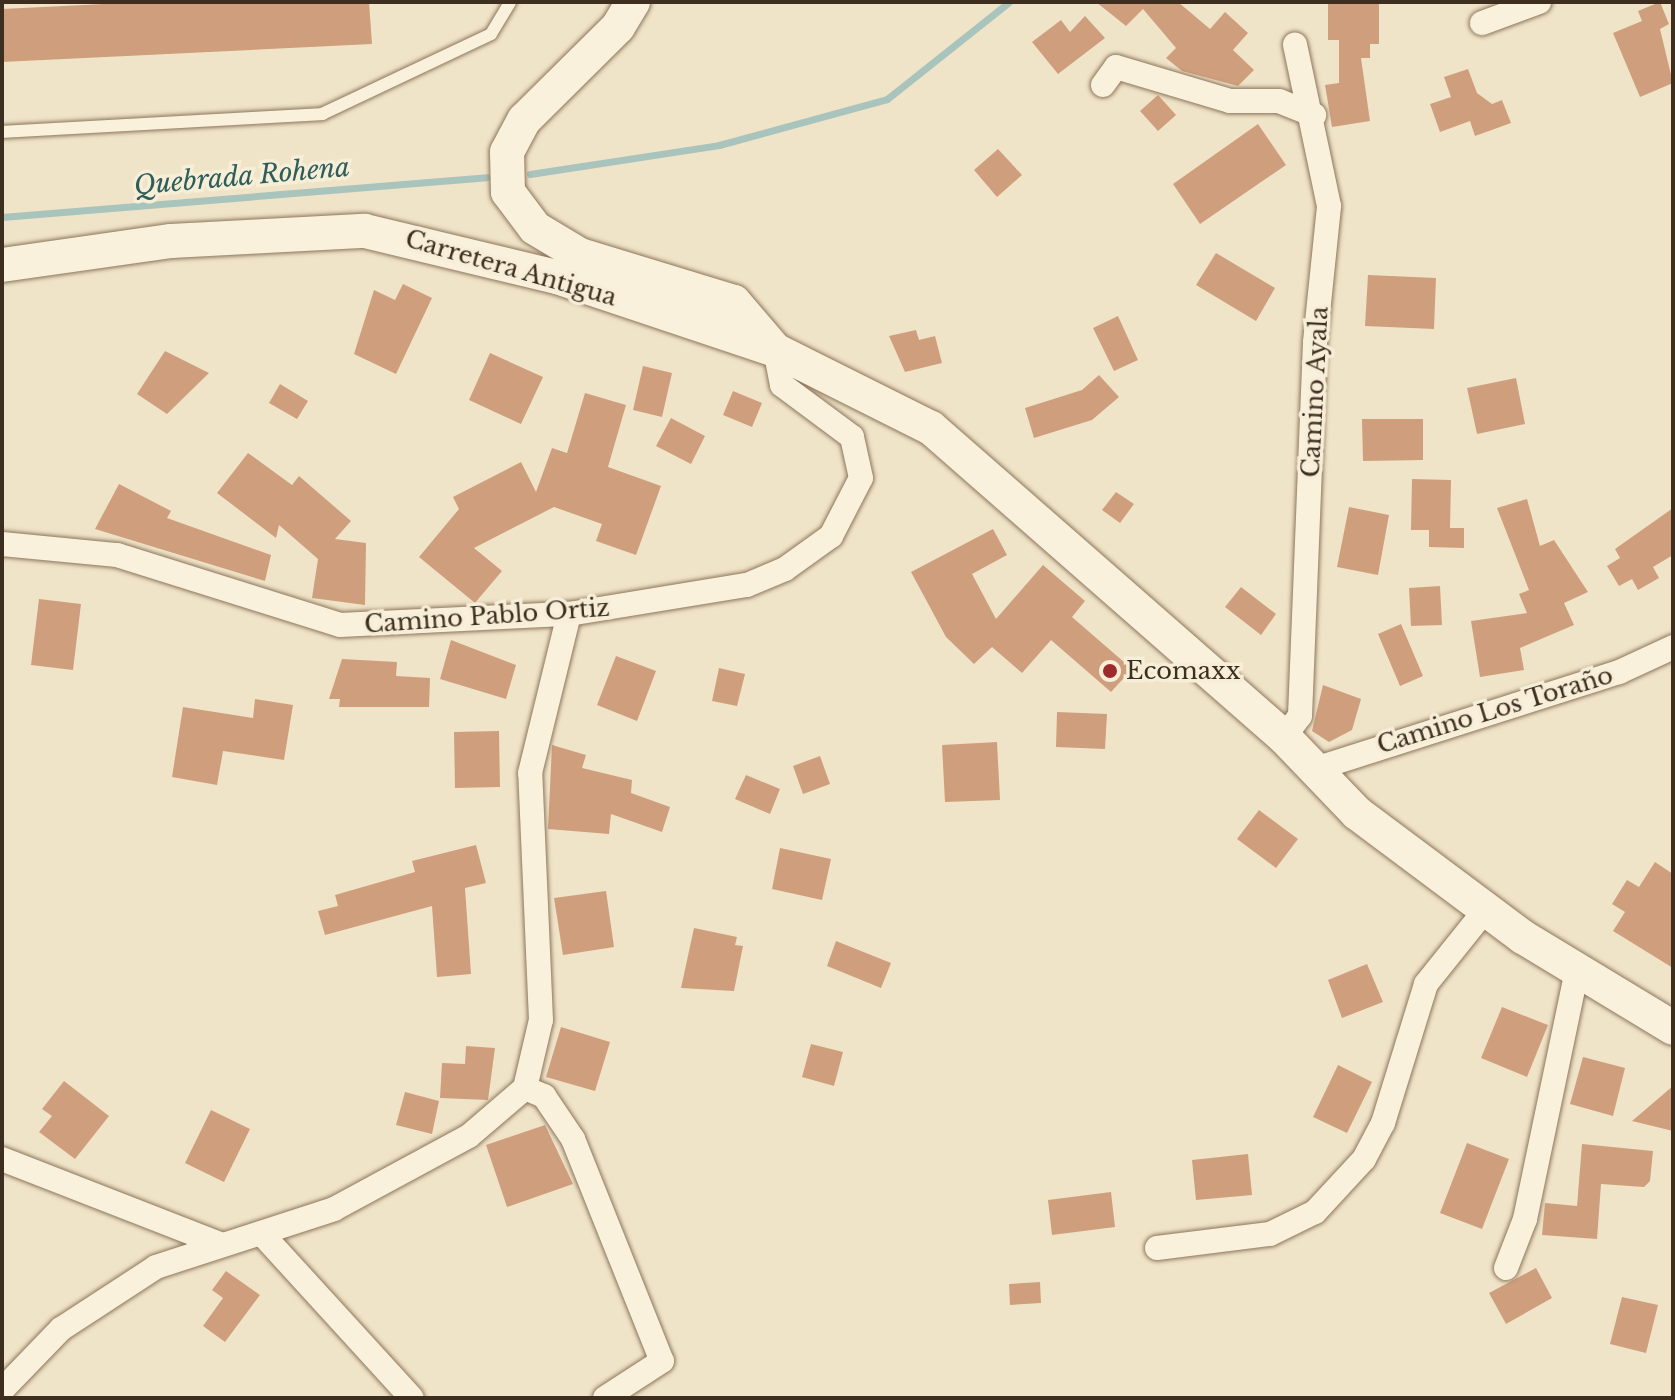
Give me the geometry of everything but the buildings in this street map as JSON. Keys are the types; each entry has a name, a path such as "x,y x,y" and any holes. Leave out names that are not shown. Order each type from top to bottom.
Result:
{"street":[{"path":"633,2 618,27 524,120 507,152 508,192 535,228 580,255 734,302 775,350 931,428 1284,737 1357,813 1486,909 1577,970 1673,1028"},
{"path":"1482,23 1539,2"},
{"name":"Camino Ayala","path":"1284,737 1300,716 1329,206 1314,115 1295,45"},
{"path":"1103,85 1116,67 1230,101 1279,101 1314,115"},
{"name":"Carretera Antigua","path":"2,265 171,241 365,231 557,277 775,350"},
{"name":"Camino Pablo Ortiz","path":"2,544 117,555 340,625 569,614 747,585 785,569 831,536 861,478 852,437 782,385 775,350"},
{"path":"2,1390 61,1329 156,1267 334,1209 469,1136 525,1088 541,1020 530,773 569,614"},
{"name":"Camino Los Toraño","path":"1315,769 1619,672 1673,647"},
{"path":"1157,1248 1270,1234 1315,1212 1364,1159 1383,1123 1426,984 1486,909"},
{"path":"1506,1268 1528,1205 1577,970"},
{"path":"525,1088 544,1096 573,1139 662,1361 605,1398"},
{"path":"2,1159 220,1244"},
{"path":"262,1234 412,1398"}],"lane":[{"path":"2,132 322,114 491,34 510,2"}],"waterway":[{"name":"Quebrada Rohena","path":"530,174 719,145 887,99 1009,2"},
{"name":"Quebrada Rohena","path":"2,217 486,177"}],"place":[{"name":"Ecomaxx","path":"1110,671"}]}
